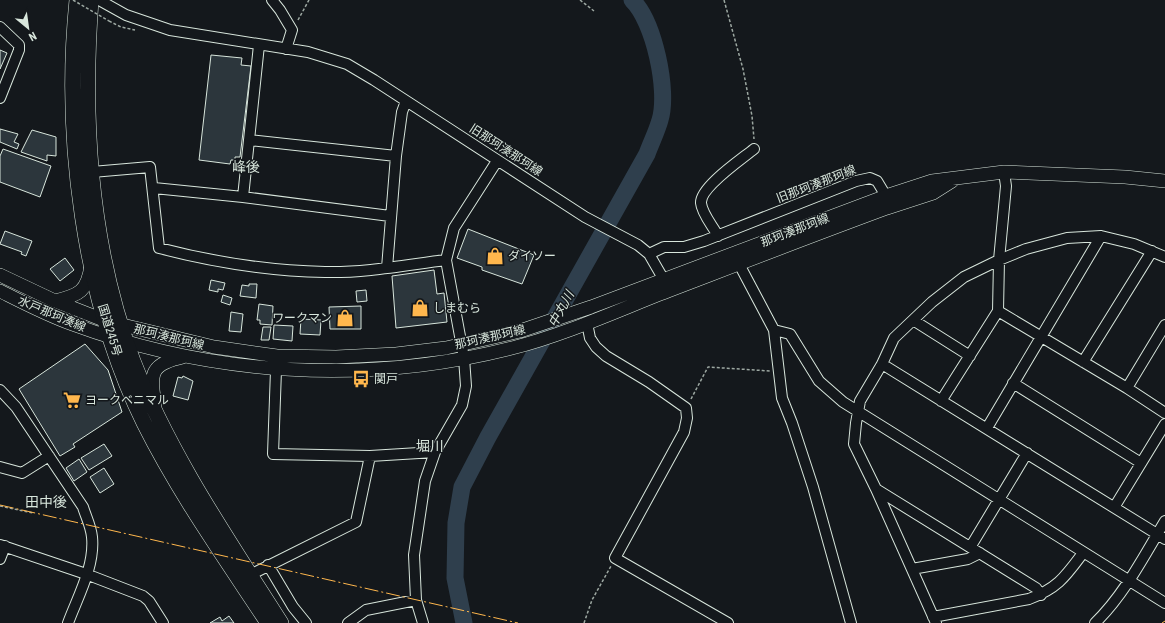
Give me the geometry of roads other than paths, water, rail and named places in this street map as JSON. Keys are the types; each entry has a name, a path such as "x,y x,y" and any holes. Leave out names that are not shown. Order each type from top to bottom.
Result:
{"highway":[{"name":"国道245号","path":"77,0 72,75 73,134 77,174 92,263 111,337 133,398 167,466 268,623"},
{"name":"国道245号","path":"91,0 88,120 94,205 102,246 127,342 159,418 177,455 216,523 281,623"}],"main road":[{"name":"那珂湊那珂線","path":"122,325 214,348 277,356 336,357 396,354 461,345 520,331 591,307 886,196 932,182 956,180 977,175 1004,172 1119,177 1165,181"},
{"name":"那珂湊那珂線","path":"127,342 187,356 276,370 338,372 388,370 464,358 513,348 582,325 887,208 933,193 956,180"},
{"path":"55,301 74,296 83,290 88,281 92,263"},
{"name":"水戸那珂湊線","path":"0,275 55,301 122,325"},
{"name":"水戸那珂湊線","path":"0,291 55,317 127,342"},
{"path":"159,418 151,384 158,366 163,362 187,356"}],"street":[{"name":"旧那珂湊那珂線","path":"98,0 126,15 170,30 308,52 347,64 585,217 638,245 649,254 664,247 684,247 718,236 856,181 870,178 878,180 886,196"},
{"path":"272,0 292,30 286,49"},
{"path":"0,27 18,45 20,50 0,98"},
{"path":"243,197 259,45"},
{"path":"388,268 390,216 396,156 402,112 406,101"},
{"path":"249,140 396,156"},
{"path":"718,236 703,211 701,202 705,190 754,149"},
{"path":"423,623 416,600 414,555 426,481 435,452 462,405 466,386 464,358 446,260 454,228 498,161"},
{"path":"92,172 150,167 154,188 159,248 204,260 285,270 326,272 388,268 446,260"},
{"path":"941,401 998,311 999,260 1006,186 1004,172"},
{"path":"154,188 243,197 390,216"},
{"path":"987,428 1101,236"},
{"path":"1083,553 1063,580 1041,595 1029,600 935,620 854,444 860,401 882,364 894,338 964,277 999,260 1067,238 1101,236 1134,244 1165,257"},
{"path":"1083,362 1152,251"},
{"path":"649,254 664,280"},
{"path":"739,264 774,330 782,398 792,423 813,487 851,623"},
{"path":"998,311 1127,388 1165,413"},
{"path":"913,320 970,356"},
{"path":"582,325 596,347 606,356 649,382 686,408 684,432 616,558 728,623"},
{"path":"1127,388 1165,325"},
{"path":"774,330 790,334 820,381 843,402 858,413 1165,603"},
{"path":"882,364 1115,506 1161,536"},
{"path":"276,370 273,454 370,456 435,452"},
{"path":"1013,383 1141,463"},
{"path":"0,390 16,407 49,456 83,507 90,525 92,548 91,561 68,623"},
{"path":"1115,506 1165,424"},
{"path":"971,546 1027,453"},
{"path":"0,468 22,473 49,456"},
{"path":"250,575 356,522 370,456"},
{"path":"876,489 971,546 1036,588 1041,595"},
{"path":"1094,623 1109,609 1128,580 1161,536 1165,521"},
{"path":"0,559 2,545 86,574 143,596 149,601 163,623"},
{"path":"912,569 968,559 980,553"},
{"path":"268,565 293,607 306,623"},
{"path":"348,623 366,610 416,600"}],"water":[{"path":"452,577 458,578 468,623 461,623 460,621"}],"waterway":[{"name":"中丸川","path":"464,623 455,578 456,523 462,487 488,437 647,154 660,120 663,92 658,57 647,24 640,10 632,0"}],"place":[{"name":"ダイソー","path":"495,256"},
{"name":"しまむら","path":"420,308"},
{"name":"ワークマン","path":"345,318"},
{"name":"関戸","path":"361,379"},
{"name":"ヨークベニマル","path":"72,400"}],"district":[{"name":"峰後","path":"246,167"},
{"name":"堀川","path":"430,446"},
{"name":"田中後","path":"46,502"}]}
